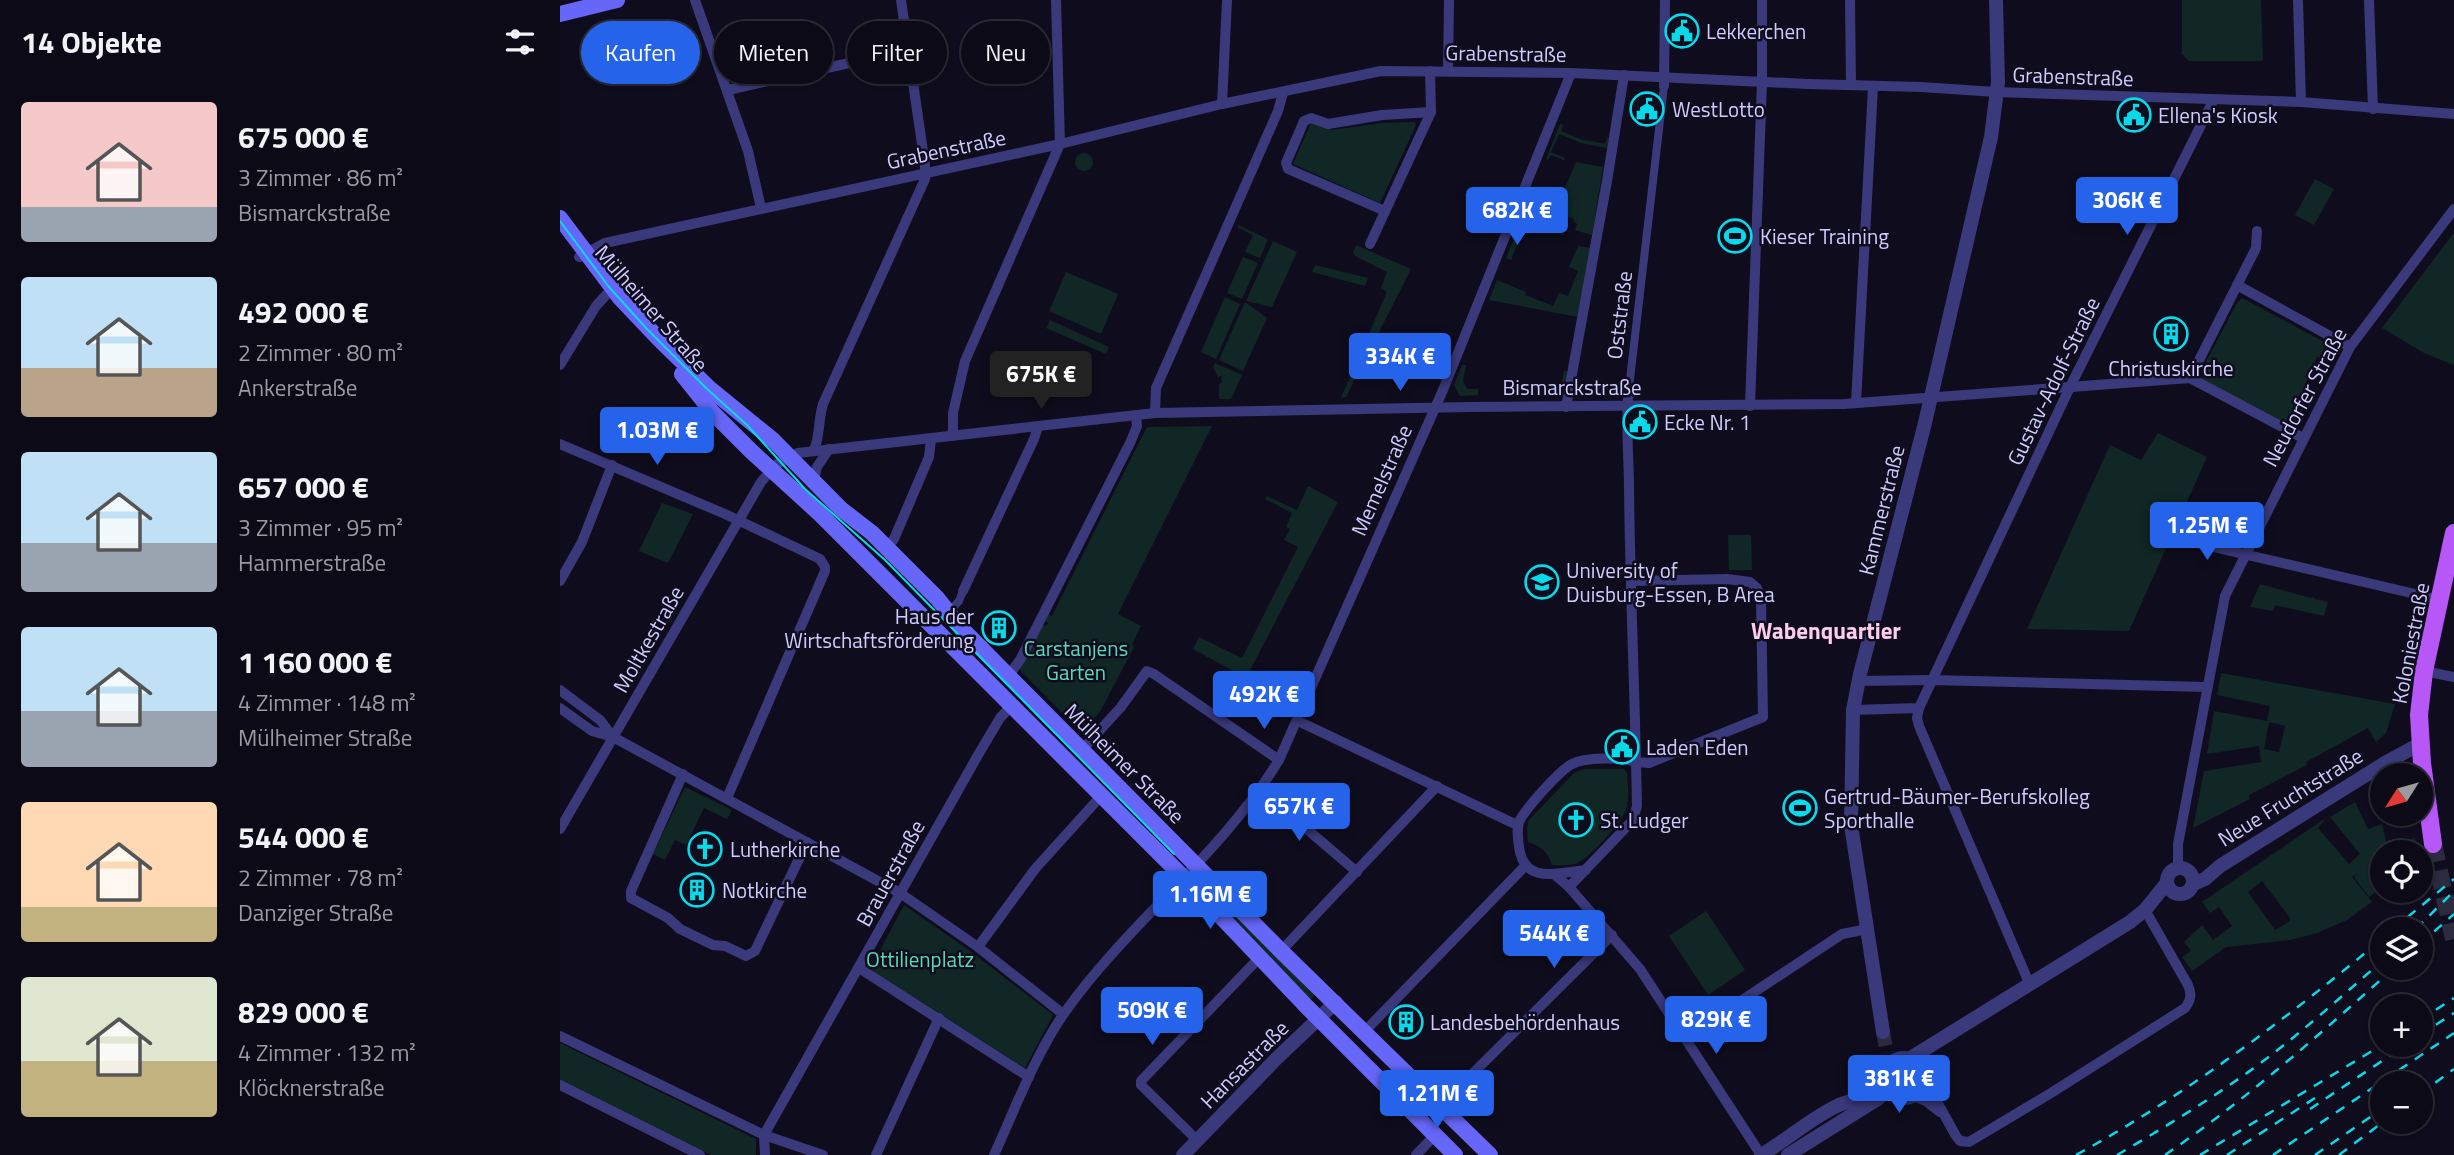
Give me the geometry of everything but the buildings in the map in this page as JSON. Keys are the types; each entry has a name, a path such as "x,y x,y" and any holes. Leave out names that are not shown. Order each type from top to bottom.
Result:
{"main road":[{"path":"560,14 617,0"},
{"name":"Mülheimer Straße","path":"560,218 607,294 679,371 713,412 821,515 1185,879 1455,1155"},
{"name":"Mülheimer Straße","path":"560,231 651,331 709,388 762,430 813,484 887,548 950,611 962,628 1014,668 1082,750 1281,951 1490,1155"},
{"name":"Koloniestraße","path":"2432,840 2418,715 2424,671 2454,533"},
{"path":"1415,1116 1429,1114 1441,1105"}],"street":[{"path":"695,0 748,151 761,208"},
{"path":"901,0 904,21"},
{"path":"953,436 953,413 965,361 1060,144 1056,0"},
{"path":"1222,104 1227,0"},
{"path":"1448,71 1450,0"},
{"name":"Oststraße","path":"1636,762 1627,407 1664,82 1665,0"},
{"path":"1750,406 1762,82 1762,0"},
{"path":"1850,0 1851,85"},
{"name":"Kammerstraße","path":"1883,1032 1851,825 1853,710 1991,137 1996,92 1996,0"},
{"path":"2298,0 2301,102"},
{"path":"2369,0 2373,108"},
{"path":"728,90 847,64"},
{"name":"Grabenstraße","path":"582,254 605,243 1060,144 1222,104 1381,71 1571,73 1624,75 1664,82 1762,82 2213,101 2301,102 2454,114"},
{"path":"1370,244 1431,112 1430,71"},
{"name":"Memelstraße","path":"994,1155 1029,1077 1063,1014 1094,975 1185,879 1261,790 1279,760 1434,409 1571,73"},
{"path":"1566,407 1624,75"},
{"path":"813,484 821,448 818,418 920,191 926,172 913,84"},
{"path":"1856,403 1873,87"},
{"path":"1155,413 1156,387 1273,123 1283,93"},
{"name":"Gustav-Adolf-Straße","path":"1919,708 2070,387 2213,101"},
{"path":"1385,211 1288,169 1286,163 1304,121 1311,118 1328,124 1382,115 1431,112"},
{"name":"Neudorfer Straße","path":"2178,868 2178,844 2206,687 2221,608 2231,582 2350,347 2454,209"},
{"path":"2257,231 2256,248 2190,378 2304,438"},
{"path":"2237,285 2350,347"},
{"path":"560,365 596,306 607,294"},
{"name":"Bismarckstraße","path":"770,469 789,457 821,448 931,439 1155,413 1856,403 2190,378"},
{"path":"1014,668 1131,441 1137,426 1136,415"},
{"path":"950,611 959,601 1038,427"},
{"path":"887,548 894,539 929,457 931,439"},
{"path":"560,444 738,521 820,559 823,563 825,571 727,798"},
{"path":"560,581 582,542 612,466"},
{"name":"Moltkestraße","path":"560,829 770,469"},
{"path":"2175,538 2441,600"},
{"path":"1586,870 1555,875 1542,874 1526,865 1519,848 1517,825 1531,805 1565,768 1575,762 1627,759 1649,763 1763,717 1761,598 1757,588 1750,582 1727,579 1631,581"},
{"path":"1082,750 1121,707 1147,671 1279,760"},
{"path":"2424,671 2454,677"},
{"path":"1858,681 1931,680 2206,687"},
{"path":"560,690 600,720 613,737"},
{"name":"Brauerstraße","path":"764,1135 1000,718 1011,706"},
{"path":"560,708 592,731 613,737 901,893 978,947 1063,1014"},
{"path":"1853,710 1919,708 1919,726 2031,985"},
{"path":"1298,721 1517,825"},
{"name":"Neue Fruchtstraße","path":"2192,880 2220,866 2420,744"},
{"path":"1569,887 1633,820 1637,806 1636,762"},
{"path":"682,774 631,891 631,898 668,918 680,929 713,945 725,946 746,956 755,951 807,842"},
{"path":"1281,951 1437,786"},
{"path":"1261,790 1357,872"},
{"path":"978,947 1035,869 1101,796"},
{"path":"1365,1031 1526,865"},
{"path":"2178,868 2186,870 2192,880 2185,894 2170,889 2168,874 2178,868"},
{"path":"1555,875 1569,887 1640,969 1761,1155 1835,1107 1877,1089 1884,1078 1890,1058 1909,1059 1916,1063 1926,1089 1936,1100 1960,1141 1969,1142 2015,1115 2189,1003 2191,993 2188,985 2147,913"},
{"path":"1909,1059 2147,913 2170,889"},
{"path":"1685,1038 1842,934 1868,929"},
{"path":"1441,1105 1612,935"},
{"path":"1197,1140 1141,1085 1141,1081 1260,957"},
{"path":"859,968 1029,1077"},
{"path":"1913,1096 1928,1059 1974,1028 2008,1000"},
{"name":"Hansastraße","path":"1182,1155 1336,1002"},
{"path":"876,1155 939,1018"},
{"path":"560,1036 764,1135 823,1155"},
{"path":"1884,1078 1890,1093 1901,1098 1913,1096 1926,1101 1942,1113"},
{"path":"560,1085 699,1155"},
{"path":"1788,1155 1848,1116 1890,1093"},
{"path":"764,1135 765,1155"},
{"path":"1416,1155 1435,1135"}],"green space":[{"path":"2182,0 2261,0 2263,61 2189,61 2182,54"},
{"path":"1415,122 1416,125 1380,203 1293,164 1311,123 1332,130 1382,123"},
{"path":"1560,124 1563,125 1561,131 1580,139 1605,144 1609,138 1607,148 1581,143 1559,134 1551,152 1565,158 1564,160 1551,155 1546,159"},
{"path":"1084,153 1090,156 1093,162 1090,168 1084,171 1078,168 1075,162 1078,156"},
{"path":"1604,161 1592,235 1575,230 1577,224 1574,219 1558,212 1558,205 1576,162 1602,167"},
{"path":"2315,179 2334,189 2314,225 2295,215"},
{"path":"1527,206 1547,215 1546,218 1530,212 1511,260 1506,258"},
{"path":"1238,225 1268,239 1260,258 1245,252 1253,235 1237,227"},
{"path":"2453,234 2454,365 2424,353 2382,328"},
{"path":"1273,241 1297,252 1272,307 1246,301"},
{"path":"1356,245 1411,269 1346,397 1341,398 1387,292 1381,288 1387,272 1355,256 1353,253"},
{"path":"1578,246 1590,248 1578,317 1489,300 1497,280 1553,306 1559,293 1568,296 1578,271 1569,267"},
{"path":"1243,257 1258,263 1242,299 1227,293"},
{"path":"1315,265 1368,278 1365,286 1312,272"},
{"path":"1066,272 1118,294 1101,334 1049,311"},
{"path":"1225,297 1240,304 1216,359 1201,352"},
{"path":"2241,299 2330,345 2324,359 2317,357 2306,382 2311,385 2309,390 2312,392 2296,424 2292,426 2203,379 2201,371"},
{"path":"1245,302 1267,318 1243,371 1219,360"},
{"path":"1050,320 1109,347 1106,354 1046,328"},
{"path":"1215,363 1242,375 1231,399 1219,399 1219,384 1222,382 1221,376 1218,377 1213,367"},
{"path":"1462,365 1466,365 1463,381 1467,389 1478,389 1478,395 1460,396 1454,385"},
{"path":"1564,371 1568,371 1563,394 1524,395 1524,388 1561,387"},
{"name":"Carstanjens Garten","path":"1212,426 1118,614 1141,626 1132,644 1134,647 1101,710 1082,733 1019,666 1042,625 1046,626 1048,623 1044,619 1046,613 1052,616 1147,427"},
{"path":"2158,433 2207,457 2129,631 2027,629 2110,445 2141,460"},
{"path":"1308,486 1338,502 1246,678 1193,649 1199,637 1242,658 1298,547 1284,540 1290,529 1286,527 1292,513 1265,499 1267,496 1297,510"},
{"path":"662,503 693,514 668,563 639,551"},
{"path":"1728,535 1751,535 1752,570 1729,570"},
{"path":"2260,584 2328,602 2324,616 2275,605 2273,611 2250,607"},
{"path":"2221,673 2395,704 2386,733 2376,742 2368,728 2306,762 2307,765 2249,795 2250,799 2193,828 2204,771 2261,762 2259,746 2207,754 2214,711 2267,721 2270,706 2217,695","holes":["2269,722 2285,726 2279,752 2264,749"]},
{"path":"1584,769 1624,769 1628,782 1627,807 1603,841 1581,861 1575,864 1552,865 1543,850 1528,842 1529,820 1574,773"},
{"path":"685,787 732,810 727,819 704,808 686,845 675,840 665,860 653,854"},
{"path":"2355,802 2368,829 2382,826 2386,840 2370,840 2370,896 2354,877 2358,873 2352,877 2371,903 2347,920 2317,933 2290,940 2226,947 2192,971 2182,957 2191,951 2184,942 2202,925 2213,940 2232,926 2219,907 2210,913 2202,902 2326,818 2318,828 2349,864 2360,854 2330,817","holes":["2262,881 2290,921 2275,930 2248,892"]},
{"path":"1206,887 1318,991 1308,1002 1202,890"},
{"name":"Ottilienplatz","path":"904,905 973,953 1053,1015 1025,1068 870,969"},
{"path":"1706,911 1745,970 1708,995 1669,936"},
{"path":"560,1043 756,1139 756,1155 711,1155 560,1081"}],"tunnel":[{"path":"2433,844 2454,939"},
{"path":"1883,1032 1887,1053"}],"tram line":[{"path":"560,221 609,287 647,329 747,425 805,489 885,560 1174,854"}],"railway":[{"path":"2408,917 2454,879"},
{"path":"2428,917 2454,891"},
{"path":"2433,933 2454,914"},
{"path":"2076,1155 2196,1081 2309,998 2370,949"},
{"path":"2117,1155 2189,1112 2258,1065 2370,971"},
{"path":"2165,1155 2254,1089 2380,980"},
{"path":"2433,1012 2454,998"},
{"path":"2433,1027 2454,1013"},
{"path":"2273,1155 2454,1033"},
{"path":"2200,1155 2370,1052"},
{"path":"2310,1109 2388,1057"},
{"path":"2433,1084 2454,1069"},
{"path":"2227,1155 2315,1098"},
{"path":"2315,1155 2370,1117"},
{"path":"2339,1155 2370,1132"}],"place":[{"name":"Lekkerchen","path":"1682,31"},
{"name":"WestLotto","path":"1647,109"},
{"name":"Ellena's Kiosk","path":"2134,115"},
{"name":"Kieser Training","path":"1735,236"},
{"name":"Christuskirche","path":"2171,334"},
{"name":"Ecke Nr. 1","path":"1640,422"},
{"name":"University of Duisburg-Essen, B Area","path":"1542,582"},
{"name":"Haus der Wirtschaftsförderung","path":"999,628"},
{"name":"Laden Eden","path":"1622,747"},
{"name":"Gertrud-Bäumer-Berufskolleg Sporthalle","path":"1800,808"},
{"name":"St. Ludger","path":"1576,820"},
{"name":"Lutherkirche","path":"705,849"},
{"name":"Notkirche","path":"697,890"},
{"name":"Landesbehördenhaus","path":"1406,1022"}],"district":[{"name":"Wabenquartier","path":"1826,630"}]}
